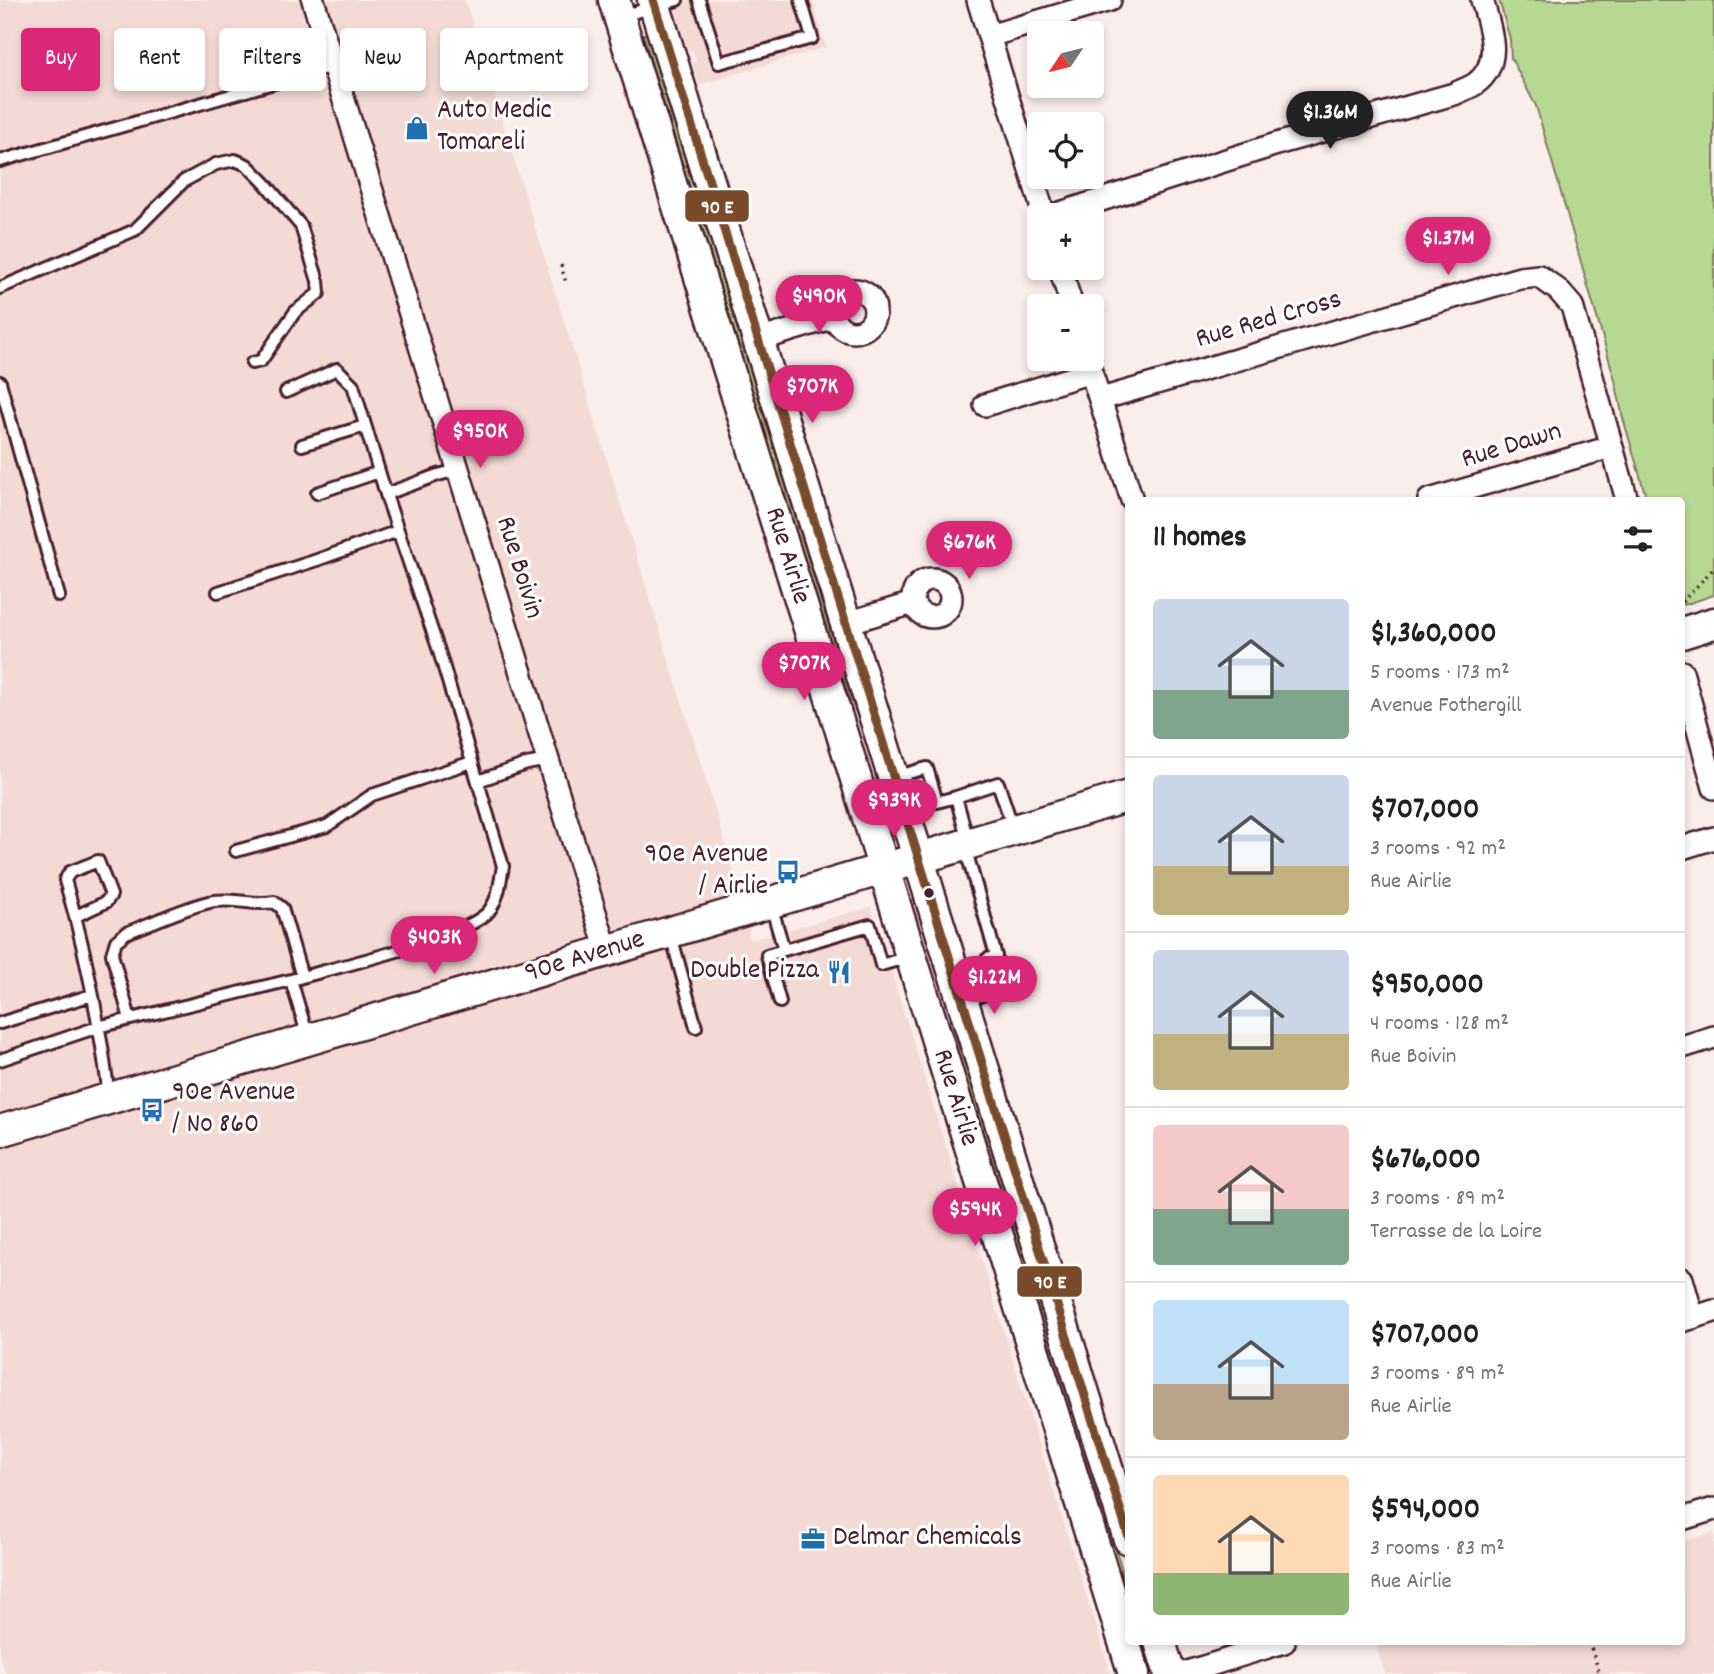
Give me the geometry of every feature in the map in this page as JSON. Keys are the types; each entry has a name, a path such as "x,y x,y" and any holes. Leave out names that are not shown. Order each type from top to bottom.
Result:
{"main road":[{"name":"Rue Airlie","path":"662,2 759,340 1125,1526"},
{"name":"Rue Airlie","path":"617,9 1134,1674"},
{"path":"1685,632 1714,624"},
{"name":"90e Avenue","path":"0,1131 1125,797"},
{"path":"1161,1645 1170,1674"}],"street":[{"name":"Rue Boivin","path":"313,0 607,951"},
{"path":"978,0 1040,203"},
{"path":"989,36 1110,0"},
{"path":"1092,203 1280,143 1454,94 1476,84 1492,63 1493,38 1482,0"},
{"name":"Rue Red Cross","path":"1101,399 1520,278 1539,276 1559,290 1572,306 1626,497"},
{"path":"759,340 834,317"},
{"path":"985,405 1073,371"},
{"path":"1091,371 1131,497"},
{"name":"Rue Dawn","path":"1439,497 1611,447"},
{"path":"847,623 913,603"},
{"path":"1685,683 1714,788"},
{"path":"1685,847 1714,838"},
{"path":"1685,1047 1714,1037"},
{"path":"1685,1300 1688,1320 1714,1311"},
{"path":"1685,1518 1714,1508"},
{"path":"1181,1674 1274,1645"}],"lane":[{"path":"699,0 719,63 812,38 801,0"},
{"path":"617,9 662,2"},
{"path":"0,162 333,66"},
{"path":"0,288 135,230 184,181 216,164 235,160 247,165 301,226 318,281 319,293 295,312 261,360 252,363"},
{"path":"0,1059 98,1027 297,978 456,933 488,913 498,895 503,866 439,651 386,494 353,384 337,369 286,392"},
{"path":"0,382 59,596"},
{"path":"302,444 365,426"},
{"path":"386,494 458,470"},
{"path":"317,493 379,472"},
{"path":"218,592 398,531"},
{"path":"478,781 527,764 548,760"},
{"path":"236,851 327,826 372,795 472,762"},
{"path":"894,777 928,768 936,802 998,783 1013,830"},
{"path":"956,797 996,956 987,959 996,991 963,1001"},
{"path":"76,916 106,902 111,895 98,861 70,872 65,880 76,916 92,995 109,1098"},
{"path":"131,1019 112,954 116,941 126,933 212,902 274,902 282,908 309,1040"},
{"path":"771,903 784,950"},
{"path":"780,1002 767,955 870,925 881,965 910,957"},
{"path":"671,932 696,1027"},
{"path":"0,1023 92,995"}],"path":[{"path":"561,265 566,283"},
{"path":"1685,599 1714,568"},
{"path":"1590,1645 1600,1674"}],"shaded area":[{"path":"0,0 465,0 474,28 440,28 440,91 493,91 746,910 750,940 871,907 1111,1674 6,1674 0,1660"},
{"path":"672,0 812,0 826,47 699,85 692,62 696,61 693,50 688,51"},
{"path":"1714,1532 1714,1674 1385,1674 1376,1645 1685,1645 1685,1541"}],"green space":[{"path":"1499,0 1714,0 1714,595 1685,605 1685,497 1646,497 1536,106 1511,58 1510,39"},
{"path":"643,34 647,34 835,647 864,725 861,726 832,650"},
{"path":"941,1002 971,1077 1125,1580 1125,1592"}],"transit line":[{"path":"653,0 1125,1525"}],"place":[{"name":"Auto Medic Tomareli","path":"417,128"},
{"name":"90e Avenue / Airlie","path":"788,872"},
{"name":"Double Pizza","path":"839,972"},
{"name":"90e Avenue / No 860","path":"152,1110"},
{"name":"Delmar Chemicals","path":"813,1539"}]}
